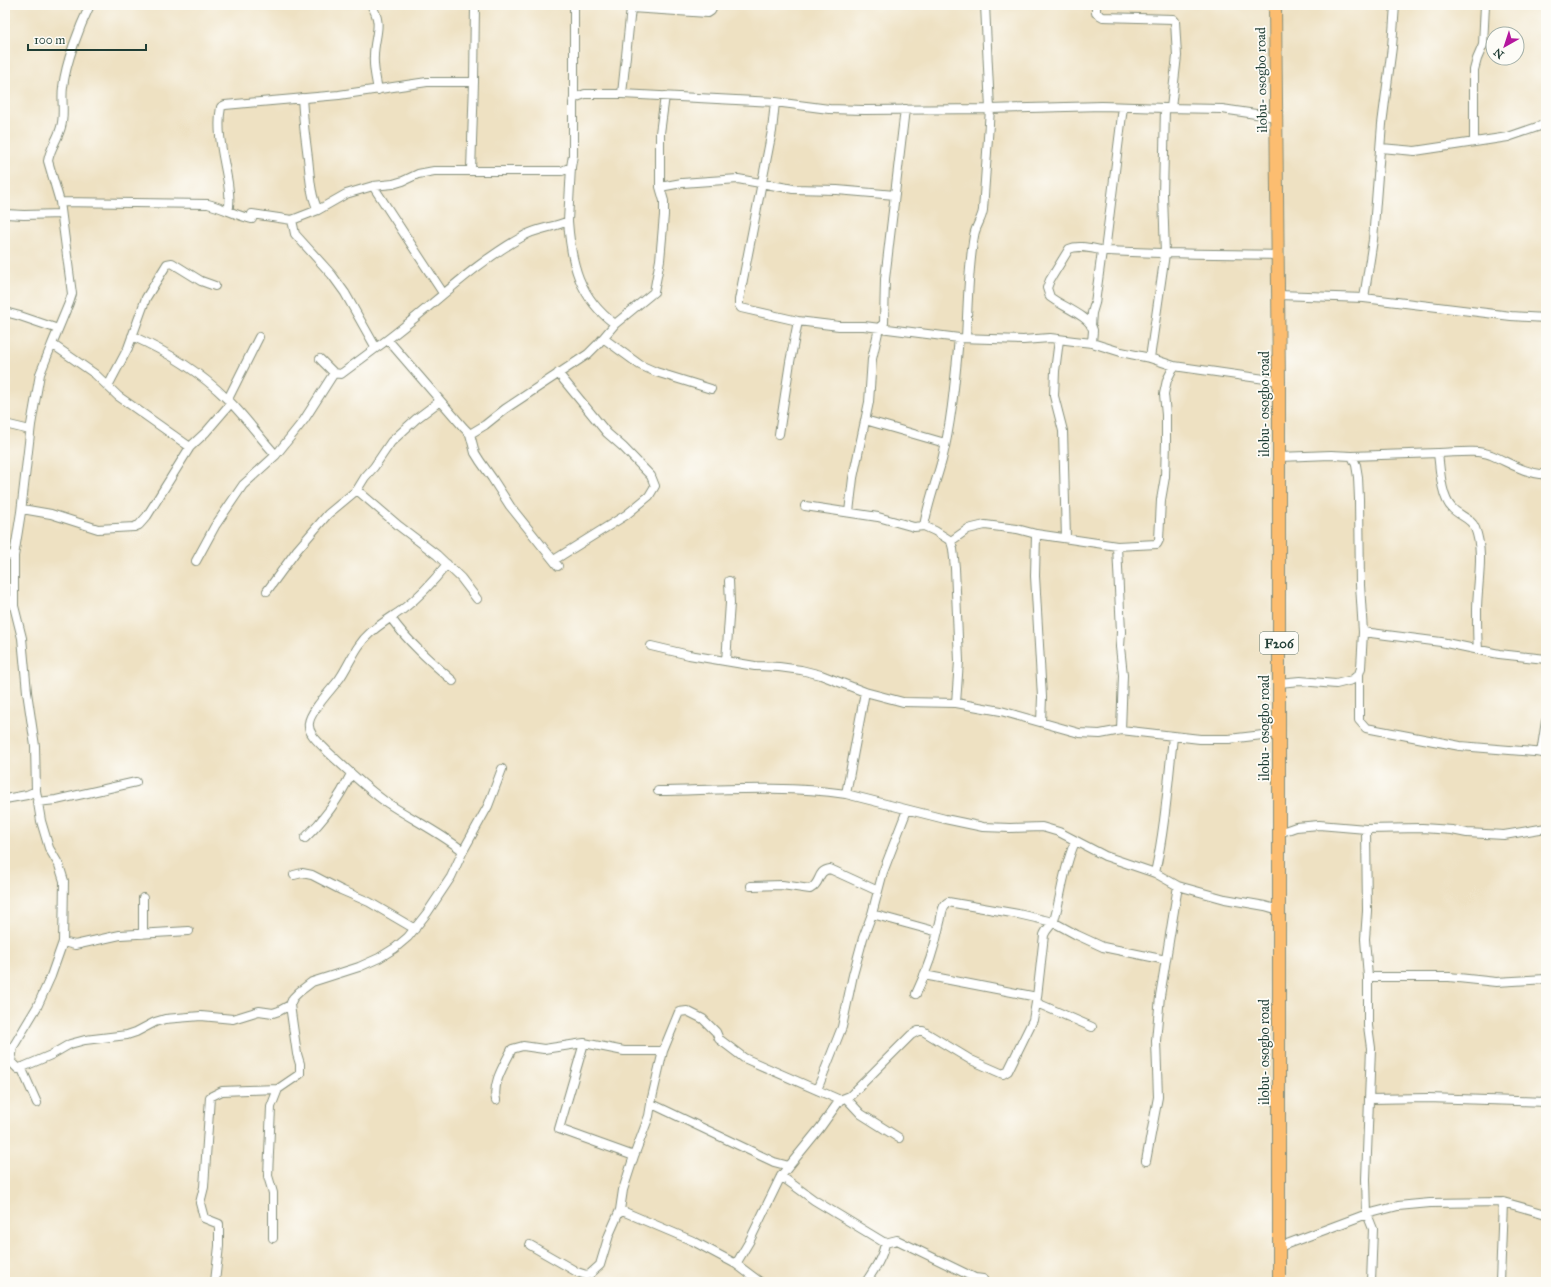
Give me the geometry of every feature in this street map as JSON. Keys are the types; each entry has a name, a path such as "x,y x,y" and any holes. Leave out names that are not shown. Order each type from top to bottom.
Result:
{"main road":[{"name":"ilobu- osogbo road","path":"1275,5 1279,380 1279,1282"}],"street":[{"path":"90,5 84,17 65,73 62,88 62,126 49,155 48,161 60,202 72,294 40,374 30,430 22,509 14,556 14,606 22,638 27,692 35,746 36,791 41,821 49,848 59,865 64,881 63,942 51,976 37,1007 11,1052 10,1062 18,1069 44,1058 70,1044 85,1040 127,1035 165,1019 201,1016 233,1019 259,1011 273,1013 290,1005"},
{"path":"371,5 377,15 378,32 374,56 378,90"},
{"path":"471,170 475,5"},
{"path":"574,5 574,98 572,109 573,155 568,221 570,250 580,283 596,307 616,324"},
{"path":"622,94 631,6 708,12 711,11 714,5"},
{"path":"924,526 942,461 952,409 963,338 974,234 983,210 990,110 985,5"},
{"path":"1096,5 1096,14 1103,17 1172,19 1175,22 1177,56 1168,108 1163,195 1165,254 1150,358"},
{"path":"1364,298 1373,240 1382,124 1392,47 1395,5"},
{"path":"1474,142 1474,70 1483,45 1485,5"},
{"path":"228,211 230,199 220,140 221,108 225,105 339,95 427,82 474,82"},
{"path":"574,98 585,94 622,94 775,102 829,108 990,110 1123,107 1222,109 1276,117"},
{"path":"470,434 588,354 616,324 654,292 660,260 664,215 664,201 660,187 660,133 665,96"},
{"path":"302,98 310,181 314,201 318,210"},
{"path":"775,102 772,130 739,305 742,309 839,326 864,326 963,338 1023,340 1050,338 1092,343 1120,352 1150,358 1174,366 1279,380"},
{"path":"1092,343 1092,313 1104,251 1123,107"},
{"path":"848,512 853,478 869,402 872,359 879,328 884,323 885,279 905,109"},
{"path":"1381,148 1415,150 1508,138 1546,124"},
{"path":"60,202 197,203 219,207 252,219 252,214 292,220 318,210 346,194 373,186 393,184 418,174 434,171 471,170 562,171 571,167"},
{"path":"660,187 682,183 738,179 762,182 793,189 837,190 895,195"},
{"path":"373,186 443,293"},
{"path":"5,214 24,216 61,214"},
{"path":"292,220 295,234 332,275 345,293 376,348"},
{"path":"320,359 334,373 341,374 388,340 443,293 479,266 522,237 536,230 568,221"},
{"path":"1091,326 1081,316 1050,297 1048,288 1050,280 1069,249 1074,247 1104,251 1165,254 1277,255"},
{"path":"108,386 128,348 146,298 169,262 201,281 215,286"},
{"path":"1278,295 1364,298 1511,316 1546,318"},
{"path":"5,312 58,329"},
{"path":"778,434 798,320"},
{"path":"132,336 151,344 173,357 230,401 276,455"},
{"path":"22,509 51,514 98,529 134,527 140,525 190,447 206,432 230,401 259,337"},
{"path":"604,338 640,365 656,372 711,389"},
{"path":"388,340 470,434 475,453 480,461 510,506 556,563 626,515 649,496 655,486 651,476 624,447 607,433 558,373"},
{"path":"1059,340 1055,371 1054,396 1062,431 1066,538"},
{"path":"52,344 95,374 118,396 190,447"},
{"path":"951,541 968,529 985,525 1117,546 1157,544 1159,540 1161,500 1165,477 1166,415 1164,394 1167,380 1174,366"},
{"path":"196,561 215,526 243,485 276,455 304,420 334,373"},
{"path":"267,591 297,550 328,514 357,490 391,442 416,419 440,401"},
{"path":"865,420 945,443"},
{"path":"5,424 30,430"},
{"path":"1279,457 1478,452 1490,455 1525,471 1546,475"},
{"path":"1438,453 1445,496 1453,509 1472,523 1475,527 1478,539 1480,561 1477,610 1478,650"},
{"path":"1352,456 1357,471 1359,499 1360,586 1363,632 1361,668 1359,674 1359,720 1366,728 1460,746 1543,753 1546,720"},
{"path":"357,490 447,564 461,578 477,599"},
{"path":"805,506 878,517 914,527 924,526 951,541 955,568 958,640 959,676 956,703"},
{"path":"1036,534 1035,584 1042,697 1041,722"},
{"path":"1117,546 1121,632 1120,648 1123,676 1121,730"},
{"path":"5,555 14,556"},
{"path":"447,564 427,587 404,608 370,633 360,644 341,677 310,719 309,728 315,738 351,774 384,800 445,837 463,851"},
{"path":"726,661 730,603 729,582"},
{"path":"391,618 416,648 453,681"},
{"path":"1363,632 1441,642 1499,654 1546,659"},
{"path":"651,646 689,655 755,666 802,670 821,675 865,692 903,702 956,703 1002,711 1064,730 1079,733 1100,734 1121,730 1200,739 1229,739 1279,733"},
{"path":"1279,683 1300,681 1336,684 1352,680 1359,674"},
{"path":"846,794 865,692"},
{"path":"1155,874 1162,843 1172,736"},
{"path":"214,1282 219,1246 219,1224 204,1218 200,1203 204,1186 210,1097 222,1091 278,1089 300,1074 300,1064 297,1054 290,1005 293,998 312,982 359,967 379,958 395,948 408,937 451,877 463,851 488,806 502,769"},
{"path":"305,838 332,809 351,774"},
{"path":"38,802 56,800 136,782"},
{"path":"658,791 765,788 807,790 846,794 907,810 983,827 1042,827 1059,832 1075,842 1105,856 1155,874 1178,886 1279,910"},
{"path":"5,799 27,795 36,791"},
{"path":"817,1090 842,1027 853,975 863,938 872,914 883,872 907,810"},
{"path":"1279,833 1296,827 1319,825 1366,829 1422,828 1504,835 1546,828"},
{"path":"1366,829 1367,911 1365,939 1368,977 1368,1026 1371,1048 1366,1179 1367,1214 1374,1229 1371,1282"},
{"path":"736,1264 749,1242 781,1176 843,1099 911,1035 918,1031 923,1032 971,1060 1000,1073 1006,1073 1022,1045 1033,1020 1037,1000 1042,943 1046,929 1053,922 1068,857 1075,842"},
{"path":"751,886 782,885 810,889 818,883 820,874 824,870 830,869 878,891"},
{"path":"294,875 302,873 312,875 369,902 415,928"},
{"path":"1146,1161 1158,1098 1156,1041 1157,1018 1178,886"},
{"path":"143,898 143,934"},
{"path":"916,994 938,932 944,907 948,902 1018,914 1053,922 1077,936 1103,946 1166,960"},
{"path":"872,914 938,932"},
{"path":"63,942 75,945 120,935 189,931"},
{"path":"924,975 1037,1000 1092,1028"},
{"path":"1368,977 1449,977 1496,982 1546,979"},
{"path":"530,1245 577,1272 586,1275 590,1274 600,1265 609,1235 620,1210 623,1190 634,1156 650,1116 652,1098 663,1051 679,1012 687,1012 703,1019 716,1032 719,1039 744,1058 817,1090 843,1099 861,1114 899,1138"},
{"path":"496,1100 494,1092 499,1075 512,1049 523,1046 544,1049 584,1043 624,1051 663,1051"},
{"path":"584,1043 558,1129 634,1156"},
{"path":"21,1067 37,1103"},
{"path":"273,1238 273,1193 268,1176 271,1107 278,1089"},
{"path":"1370,1099 1428,1098 1546,1102"},
{"path":"652,1104 774,1162 789,1166"},
{"path":"781,1176 814,1200 885,1243 897,1240 975,1278 983,1279 984,1282"},
{"path":"1279,1247 1367,1214 1398,1206 1503,1202 1546,1214"},
{"path":"1500,1282 1503,1202"},
{"path":"620,1210 693,1241 736,1264 760,1282"},
{"path":"866,1282 884,1250 885,1243"}]}
